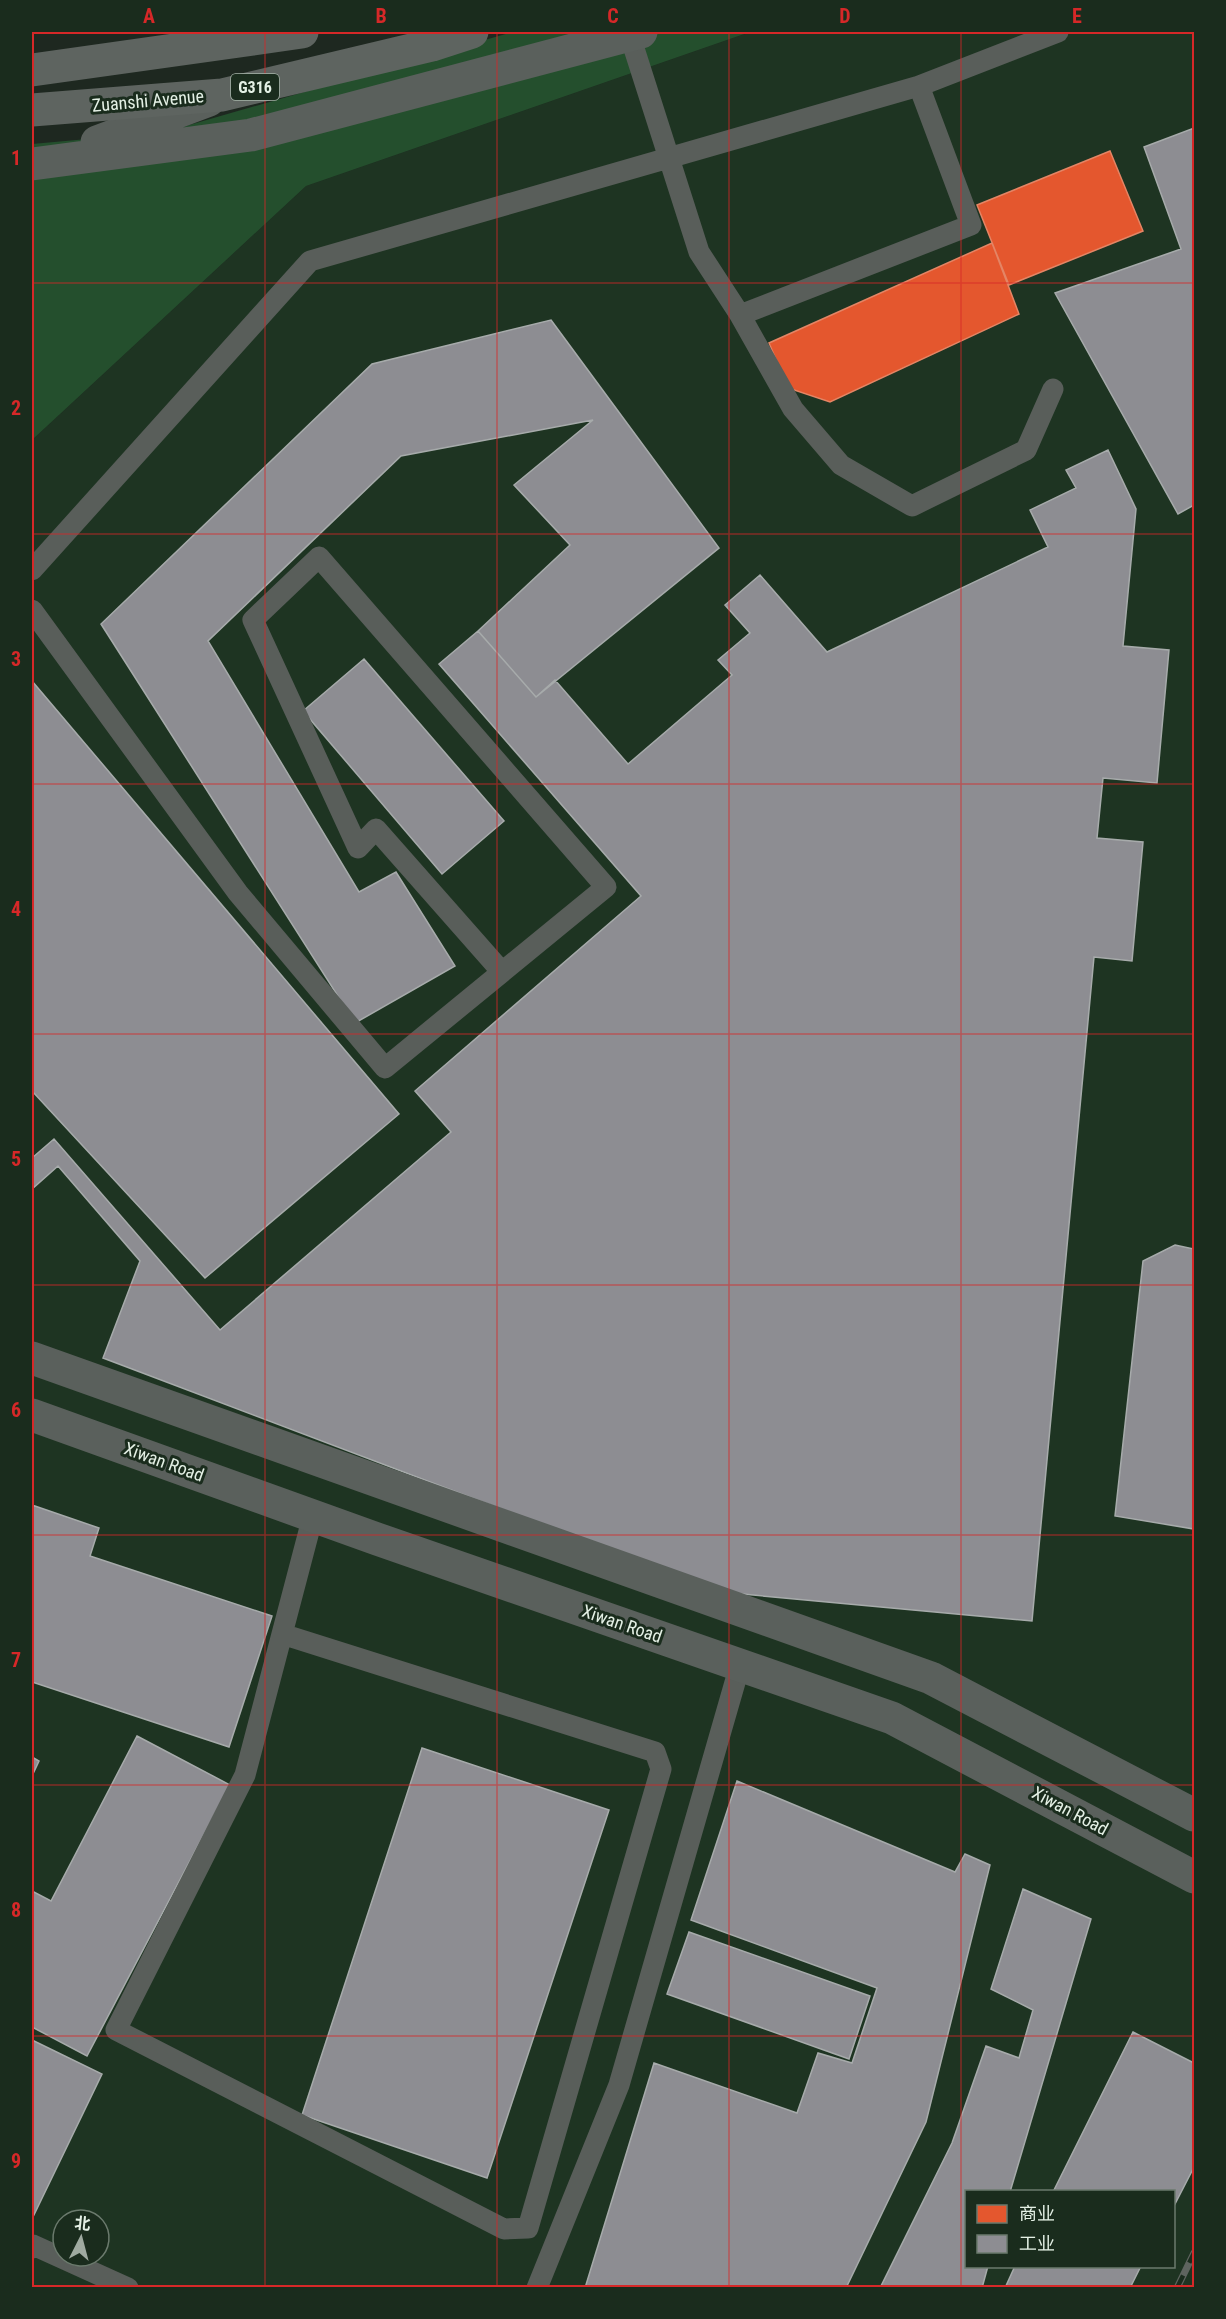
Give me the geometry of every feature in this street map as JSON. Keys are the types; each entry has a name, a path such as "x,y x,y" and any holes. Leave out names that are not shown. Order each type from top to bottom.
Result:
{"highway":[{"path":"32,70 302,32"},
{"name":"Zuanshi Avenue","path":"32,110 222,95 432,45 472,32"}],"main road":[{"path":"37,163 251,135 635,34"},
{"path":"37,163 222,95"},
{"path":"32,1358 931,1678 1194,1815"},
{"name":"Xiwan Road","path":"32,1415 313,1516 892,1718 1194,1877"}],"lane":[{"path":"32,570 310,261 919,86 1058,32"},
{"path":"635,34 699,252 740,315 793,409 841,465 912,506 1026,450 1053,389"},
{"path":"740,315 971,225 919,86"},
{"path":"32,610 238,893 385,1068 606,887 319,557 253,620 358,848 376,830 502,972"},
{"path":"282,1634 655,1752 661,1769 528,2228 504,2229 116,2030 245,1775 282,1634 313,1516"},
{"path":"537,2288 618,2085 740,1665"},
{"path":"32,2248 33,2245 128,2288"}],"shaded area":[{"path":"750,32 1194,32 1194,2287 32,2288 32,440 306,186"}],"green space":[{"path":"513,32 750,32 306,186 32,440 32,144 165,132"}],"building: 商业":[{"path":"1110,151 1143,231 1009,285 977,205"},
{"path":"992,243 1019,314 830,402 788,388 769,343"}],"building: 工业":[{"path":"1194,128 1194,505 1178,514 1055,293 1181,249 1144,147"},
{"path":"551,320 719,548 536,697 478,631 570,545 514,485 593,420 401,456 208,641 359,892 396,872 455,966 355,1023 101,624 372,364"},
{"path":"1108,450 1136,509 1123,646 1169,650 1157,783 1103,778 1097,838 1143,842 1132,961 1094,957 1032,1621 720,1592 103,1358 140,1261 58,1166 32,1189 32,1158 54,1139 220,1330 451,1132 415,1091 641,896 439,664 478,631 536,697 555,680 628,764 732,675 718,660 750,633 725,605 760,575 827,652 1048,547 1030,510 1076,488 1066,470"},
{"path":"364,659 504,821 442,874 303,711"},
{"path":"32,681 399,1114 205,1278 32,1091"},
{"path":"1175,1245 1194,1249 1194,1529 1115,1516 1143,1261"},
{"path":"32,1505 99,1528 90,1556 272,1616 229,1747 32,1682"},
{"path":"137,1736 230,1785 87,2056 32,2027 32,1891 51,1901"},
{"path":"422,1748 609,1810 487,2178 302,2115"},
{"path":"32,1757 39,1761 32,1776"},
{"path":"737,1781 955,1872 965,1854 990,1865 926,2122 846,2288 585,2288 654,2063 797,2113 818,2053 852,2063 877,1988 691,1920"},
{"path":"1023,1889 1091,1919 1011,2190 965,2190 965,2268 987,2268 982,2288 880,2288 952,2143 986,2046 1019,2058 1033,2010 991,1989"},
{"path":"689,1932 870,1996 849,2059 667,1994"},
{"path":"1133,2032 1194,2063 1194,2167 1175,2204 1175,2190 1054,2190"},
{"path":"32,2040 102,2074 32,2219"},
{"path":"1014,2268 1140,2268 1130,2288 1005,2288"}],"railway":[{"path":"1177,2288 1194,2253"}]}
